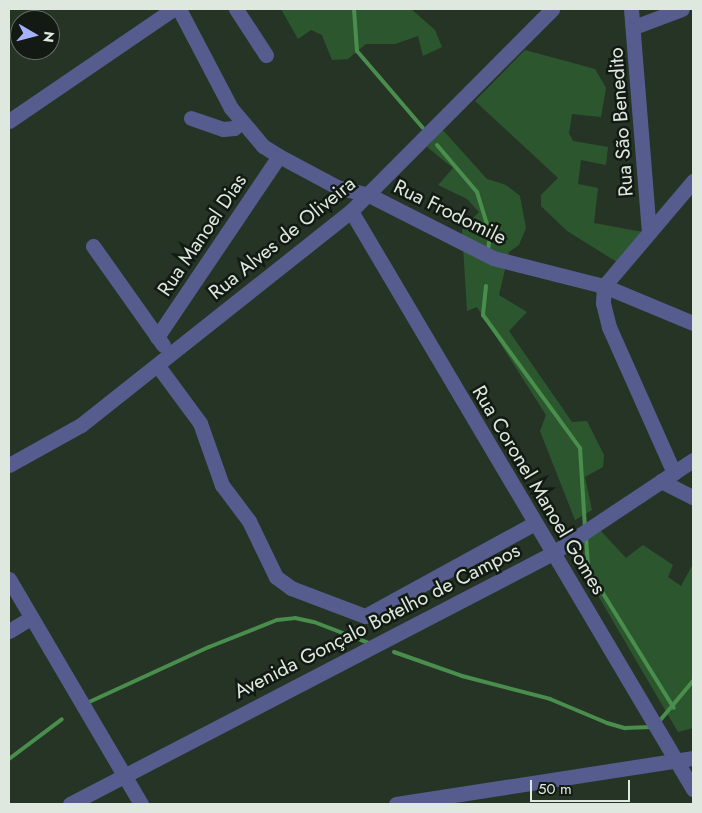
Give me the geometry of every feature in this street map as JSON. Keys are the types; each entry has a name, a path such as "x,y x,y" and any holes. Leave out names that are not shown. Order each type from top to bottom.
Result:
{"street":[{"path":"9,121 173,9"},
{"name":"Rua Frodomile","path":"179,9 241,122 263,146 337,187 369,195 493,258 604,286 693,323"},
{"path":"236,9 266,55"},
{"name":"Rua Alves de Oliveira","path":"9,465 81,425 158,366 169,354 351,211 552,9"},
{"name":"Rua São Benedito","path":"632,9 649,232"},
{"path":"634,27 682,9"},
{"path":"191,118 223,129 234,128 241,122"},
{"name":"Rua Manoel Dias","path":"157,337 280,156"},
{"path":"674,473 609,327 603,303 604,286 693,181"},
{"name":"Rua Coronel Manoel Gomes","path":"351,211 693,789"},
{"path":"93,246 169,354"},
{"path":"158,366 200,423 222,484 249,521 276,577 291,588 365,616 535,523"},
{"name":"Avenida Gonçalo Botelho de Campos","path":"70,804 552,553 693,460"},
{"path":"660,481 693,497"},
{"path":"9,579 141,804"},
{"path":"9,631 31,618"},
{"path":"396,804 693,758"}],"green space":[{"path":"281,9 411,9 435,30 442,47 423,56 418,36 395,44 366,44 348,59 332,60 322,35 311,30 298,39"},
{"path":"525,50 595,69 606,88 601,117 572,114 569,133 573,141 608,147 606,165 581,160 578,184 598,188 594,223 643,232 617,262 567,231 541,206 541,195 558,178 475,101"},
{"path":"442,129 487,179 506,185 520,196 526,228 519,245 509,252 499,295 527,312 509,331 572,422 587,421 604,455 603,467 585,477 592,510 575,520 540,431 546,415 477,307 467,311 462,230 479,212 467,199 438,185 453,168 427,147"},
{"path":"600,530 626,558 643,545 673,565 668,577 681,586 693,564 693,728 678,732 586,575 582,541"}],"waterway":[{"path":"354,9 357,51 423,128"},
{"path":"437,145 477,192 490,234 488,251"},
{"path":"486,286 483,315 580,448 585,527"},
{"path":"586,537 588,569 674,708"},
{"path":"87,703 209,647 277,620 295,618 314,622 369,643"},
{"path":"394,652 462,676 550,699 607,723 625,728 651,727"},
{"path":"657,724 693,681"},
{"path":"9,759 62,719"}]}
